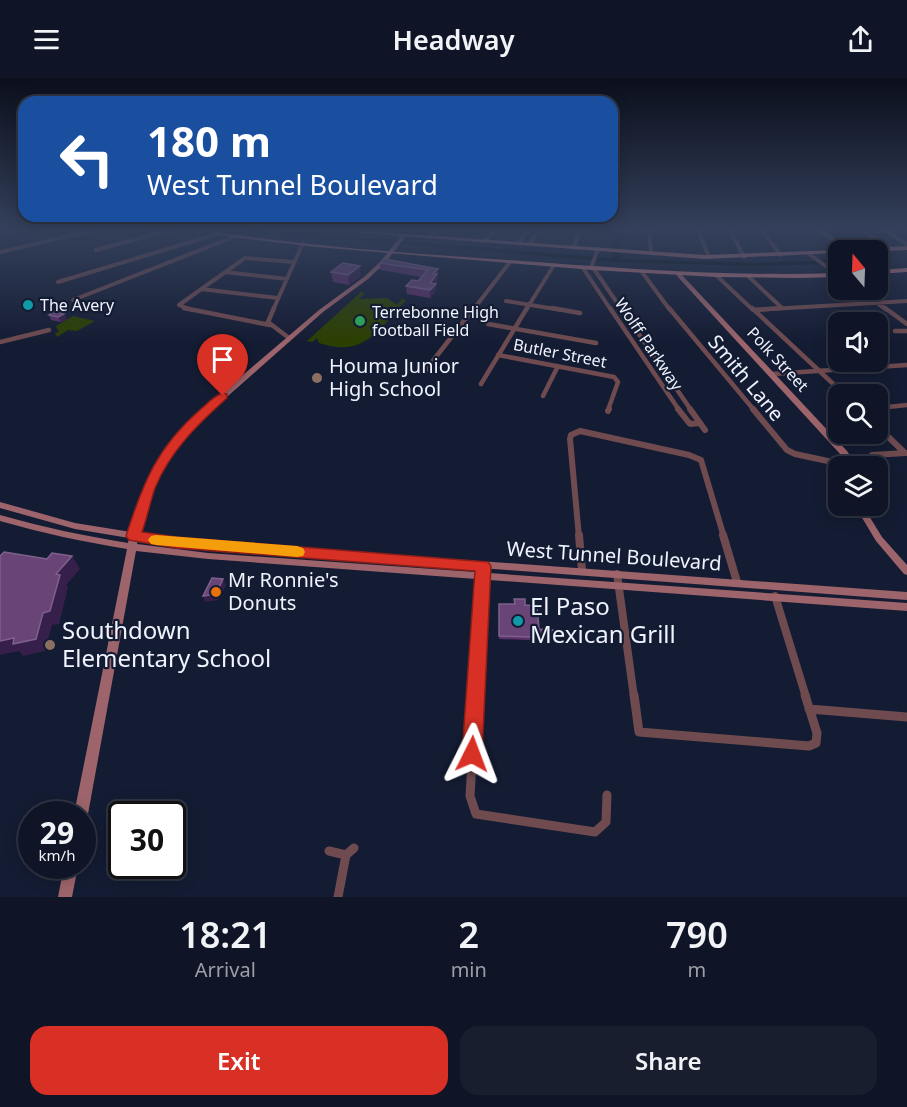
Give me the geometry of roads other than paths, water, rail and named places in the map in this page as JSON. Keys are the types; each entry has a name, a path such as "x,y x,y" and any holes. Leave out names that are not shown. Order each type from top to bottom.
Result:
{"main road":[{"path":"83,801 134,536 148,489 161,462 192,423 289,338 375,268"},
{"path":"611,268 718,277 828,275"},
{"path":"888,271 907,270"},
{"name":"Polk Street","path":"679,275 846,456"},
{"name":"West Tunnel Boulevard","path":"0,505 75,526 176,542 483,571 582,571 618,579 907,607"},
{"path":"865,516 879,539 907,571"},
{"name":"West Tunnel Boulevard","path":"0,518 35,529 132,547 208,556 618,579 737,582 907,596"},
{"path":"64,897 68,879"}],"street":[{"path":"58,282 103,268"},
{"path":"73,300 154,268"},
{"path":"231,268 180,303 180,307 270,325 289,338"},
{"path":"270,325 269,318 291,268"},
{"path":"425,371 505,268"},
{"path":"481,384 552,268"},
{"name":"Wolff Parkway","path":"583,268 685,419 690,424 700,423"},
{"path":"594,268 705,430"},
{"path":"225,272 287,279"},
{"name":"Smith Lane","path":"642,272 652,288 786,450 828,461"},
{"path":"718,277 833,384"},
{"path":"749,277 783,309"},
{"path":"591,280 600,279"},
{"path":"201,289 278,298"},
{"path":"874,300 907,324"},
{"path":"506,301 580,313"},
{"path":"754,310 907,301"},
{"path":"488,324 596,343"},
{"path":"0,342 49,330"},
{"path":"895,332 907,331"},
{"name":"Butler Street","path":"498,355 616,378 618,382 608,411"},
{"path":"543,396 558,366"},
{"path":"772,374 906,367"},
{"path":"888,407 907,405"},
{"path":"582,571 570,439 572,435 580,431 689,455 701,460 737,582"},
{"path":"888,436 906,453"},
{"path":"872,455 906,453"},
{"path":"483,571 470,796 476,814 595,832 602,830 607,822 607,795"},
{"path":"618,579 639,732 809,746 816,743 817,733 775,596"},
{"path":"809,709 907,717"},
{"path":"328,851 350,852 338,897"}],"place":[{"name":"The Avery","path":"28,305"},
{"name":"Terrebonne High football Field","path":"360,321"},
{"name":"Houma Junior High School","path":"317,378"},
{"name":"Mr Ronnie's Donuts","path":"216,592"},
{"name":"El Paso Mexican Grill","path":"518,621"},
{"name":"Southdown Elementary School","path":"50,645"}]}
